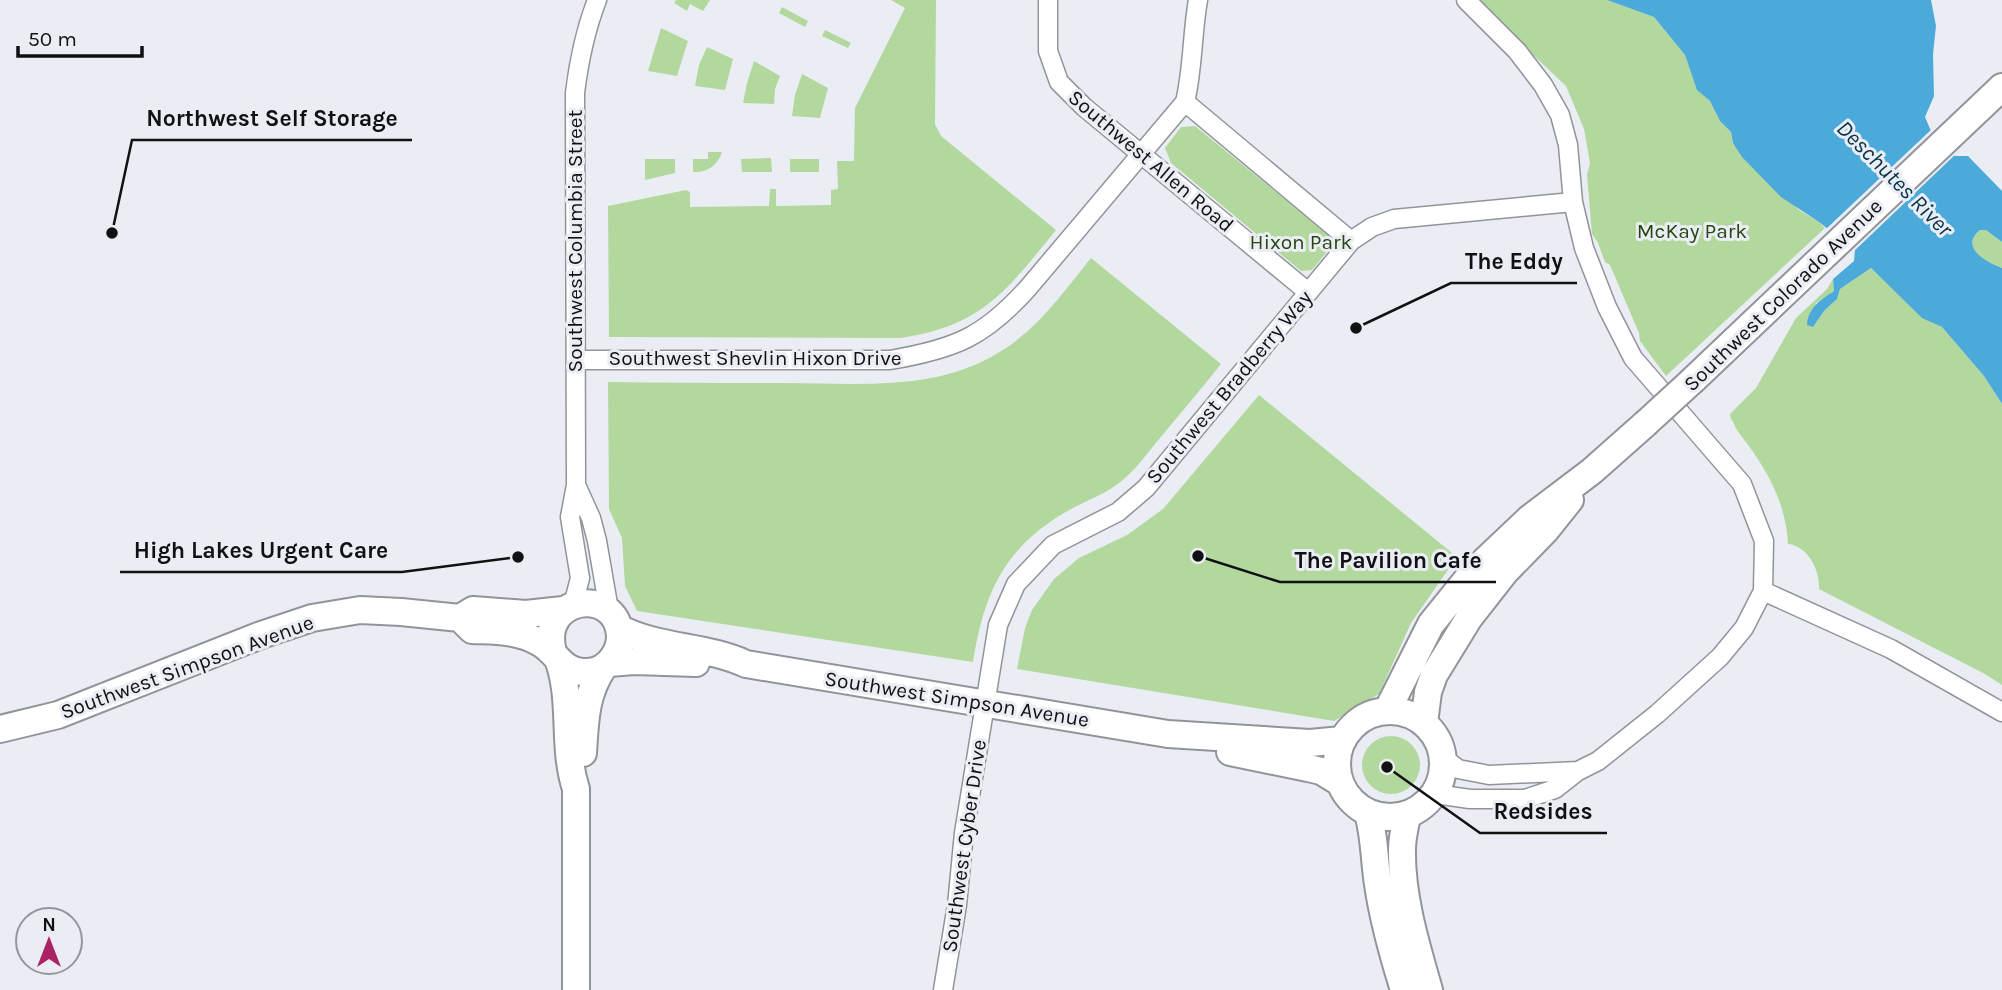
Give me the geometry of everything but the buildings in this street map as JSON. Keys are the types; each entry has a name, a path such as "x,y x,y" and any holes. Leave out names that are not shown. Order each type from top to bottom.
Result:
{"street":[{"name":"Southwest Columbia Street","path":"568,607 580,578 570,517 576,485 576,93 584,39 597,0"},
{"name":"Southwest Allen Road","path":"1048,0 1048,51 1059,82 1084,107 1308,292"},
{"path":"1198,0 1185,102 1351,241"},
{"path":"1435,794 1470,799 1525,799 1555,789 1578,771 1598,761 1657,714 1720,657 1744,628 1763,591 1763,541 1741,484 1633,358 1607,307 1584,248 1573,202 1568,145 1560,115 1517,51 1466,0"},
{"name":"Southwest Colorado Avenue","path":"1387,711 1431,624 1473,572 1530,518 1592,471 1693,380 2002,87"},
{"name":"Southwest Shevlin Hixon Drive","path":"576,360 890,360 933,353 972,337 1004,314 1185,102"},
{"name":"Southwest Bradberry Way","path":"986,703 998,625 1007,600 1024,572 1053,545 1118,512 1146,488 1351,241 1372,227 1394,219 1573,202"},
{"name":"Southwest Colorado Avenue","path":"1424,723 1428,692 1434,675 1469,618 1505,572 1546,530 1592,471"},
{"name":"Southwest Columbia Street","path":"576,485 591,518 614,619"},
{"path":"1763,591 1891,649 2002,712"},
{"path":"576,789 583,767 587,704 594,681 617,652 620,641 614,619 598,605 585,603 568,607 555,619 550,641 566,694 569,766 576,789 576,990"},
{"name":"Southwest Simpson Avenue","path":"0,729 58,715 261,635 312,618 360,611 460,618 473,610 526,614 568,607"},
{"name":"Southwest Simpson Avenue","path":"460,618 472,630 523,635 539,642 556,657"},
{"name":"Southwest Simpson Avenue","path":"614,619 644,639 724,654 746,664"},
{"path":"556,657 568,669 579,672 591,672 606,665"},
{"name":"Southwest Simpson Avenue","path":"606,665 669,662 721,666 746,664 1168,734 1310,743 1342,740"},
{"name":"Southwest Cyber Drive","path":"943,990 957,905 964,833 986,703"},
{"path":"1387,711 1407,713 1424,723 1440,745 1444,758 1443,777 1435,794 1423,807 1407,816 1387,818 1368,813 1350,800 1339,782 1336,761 1342,740 1353,726 1369,715 1387,711"},
{"name":"Southwest Simpson Avenue","path":"1168,734 1233,753 1321,771 1339,782"},
{"path":"1444,758 1458,769 1489,775 1578,771"},
{"path":"1368,813 1373,830 1377,882 1385,926 1404,990"},
{"path":"1407,816 1402,847 1404,888 1429,990"}],"green space":[{"path":"676,0 710,0 703,11 690,4 687,11 674,3"},
{"path":"891,0 936,0 935,124 941,136 1056,230 1039,251 1007,287 973,314 929,332 900,338 609,337 608,206 686,190 690,192 690,207 769,206 770,189 776,189 776,206 831,205 831,190 838,189 837,161 854,161 855,108 905,8"},
{"name":"McKay Park","path":"1475,0 1607,0 1654,17 1685,55 1697,89 1710,101 1720,121 1731,132 1733,143 1799,210 1825,228 1666,376 1640,341 1610,265 1605,262 1592,234 1587,175 1590,163 1584,129 1566,86"},
{"path":"782,7 808,21 805,27 779,13"},
{"path":"661,28 688,41 677,76 648,71"},
{"path":"825,30 851,43 848,48 822,36"},
{"path":"707,47 733,59 725,90 695,86 699,65"},
{"path":"754,61 780,76 775,89 774,104 743,103"},
{"path":"802,74 828,88 820,118 792,116"},
{"name":"Hixon Park","path":"1195,126 1329,235 1329,249 1312,270 1301,271 1171,163 1165,148 1181,127"},
{"path":"708,152 722,152 711,167 693,172 693,159 708,159"},
{"path":"771,158 772,172 742,172 741,159"},
{"path":"645,159 675,159 675,173 645,180"},
{"path":"790,159 819,159 819,172 790,172"},
{"path":"1980,230 1986,230 2002,242 2002,268 1982,258 1974,248 1974,236"},
{"path":"1091,258 1221,364 1129,474 1117,485 1072,508 1043,527 1011,558 983,616 973,662 637,611 625,586 622,538 609,509 608,382 867,384 921,380 948,374 973,365 1012,344 1049,310"},
{"path":"1871,268 1922,317 1942,327 1984,376 2002,404 2002,685 1819,589 1815,567 1807,554 1788,544 1783,513 1772,485 1731,419 1730,414 1756,388 1796,318 1827,289 1833,279 1834,291 1816,303 1813,327 1837,299 1840,289"},
{"path":"1259,395 1457,557 1411,623 1379,694 1334,721 1017,669 1025,628 1032,610 1054,579 1079,558 1127,535 1163,509"},
{"path":"1391,736 1407,741 1415,749 1420,765 1415,781 1407,789 1391,794 1375,789 1367,781 1362,765 1367,749 1375,741"}],"water":[{"name":"Deschutes River","path":"1607,0 1931,0 1936,26 1933,54 1934,96 1925,117 1931,131 1955,156 1968,156 2002,191 2002,242 1986,230 1980,230 1972,242 1982,258 2002,268 2002,404 1984,376 1942,327 1922,318 1871,268 1840,289 1837,299 1813,327 1807,325 1812,309 1834,291 1833,279 1854,261 1855,250 1781,197 1742,157 1733,143 1731,132 1720,121 1710,101 1697,90 1685,55 1654,17"}],"pier":[{"path":"1933,128 1958,152 1852,253 1825,230"}],"place":[{"name":"Northwest Self Storage","path":"112,233"},
{"name":"The Eddy","path":"1356,328"},
{"name":"The Pavilion Cafe","path":"1198,556"},
{"name":"High Lakes Urgent Care","path":"518,557"},
{"name":"Redsides","path":"1387,767"}]}
